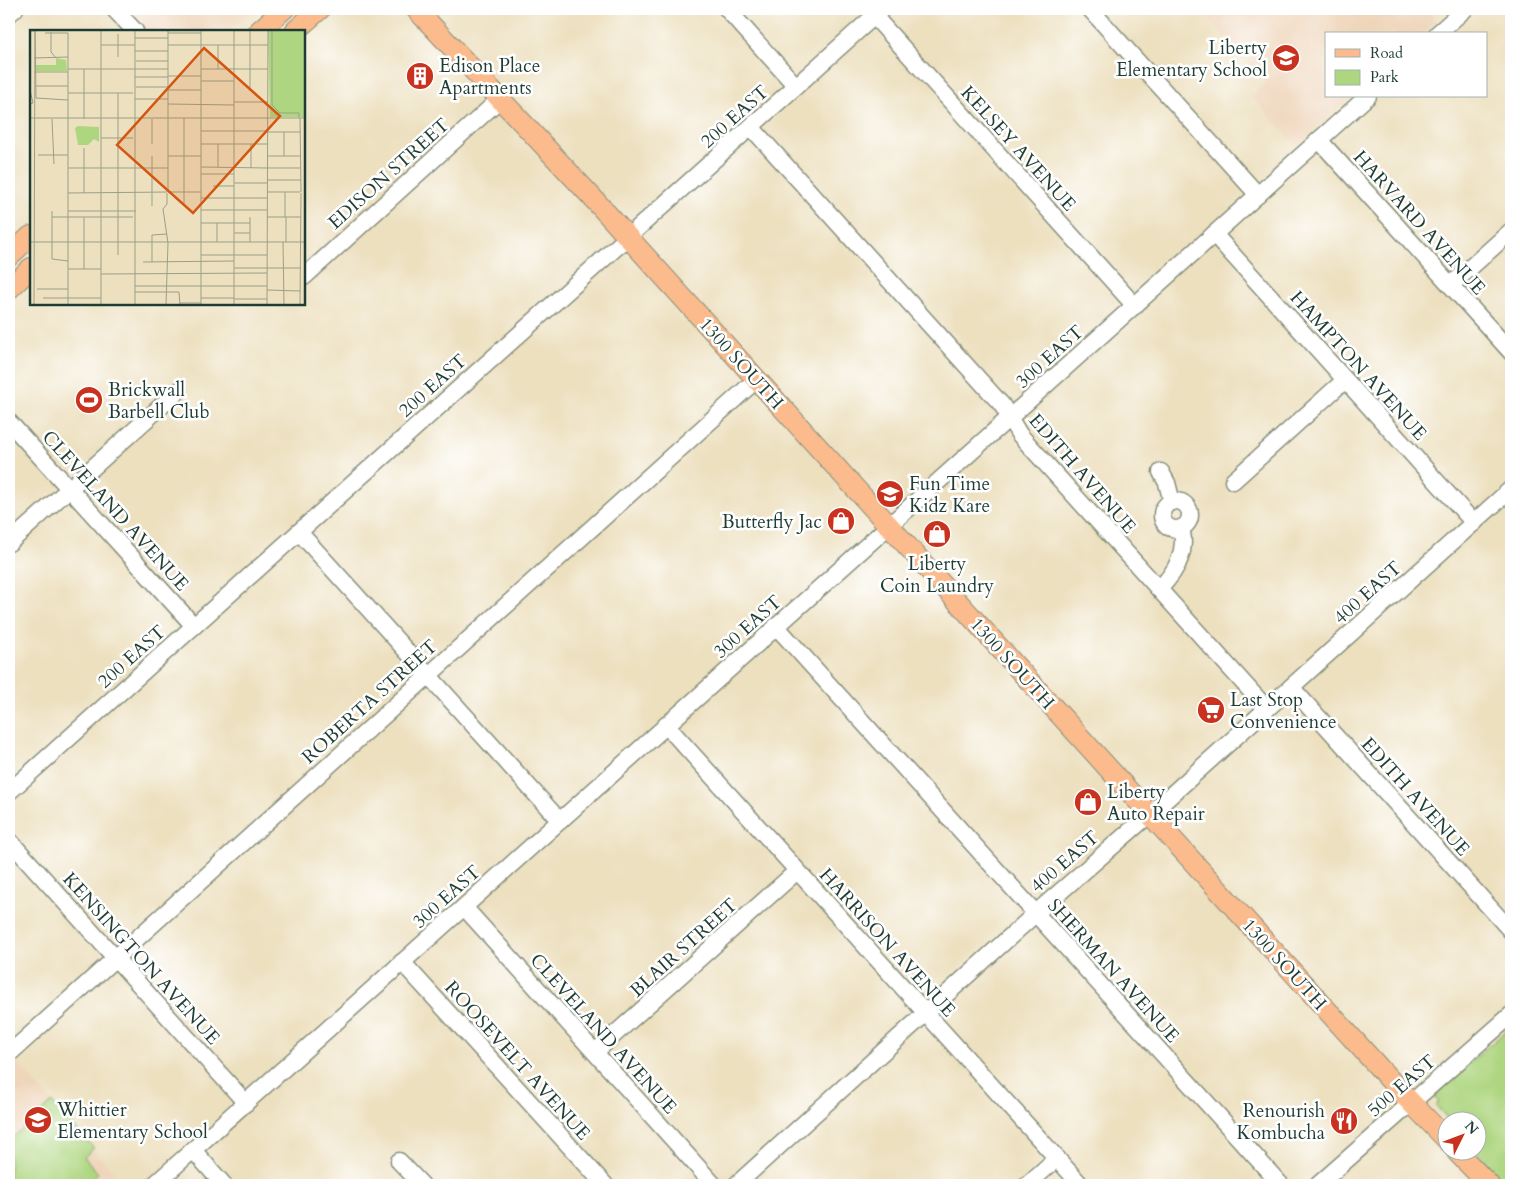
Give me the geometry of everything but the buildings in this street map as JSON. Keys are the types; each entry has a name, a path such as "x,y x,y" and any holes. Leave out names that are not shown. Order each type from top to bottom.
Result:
{"main road":[{"path":"260,30 284,9"},
{"path":"296,30 320,9"},
{"name":"1300 SOUTH","path":"416,9 628,237 1438,1131"},
{"path":"9,256 30,237"},
{"path":"9,288 30,269"},
{"path":"1466,1162 1488,1185"}],"street":[{"path":"9,14 15,9"},
{"path":"114,9 133,30"},
{"path":"727,9 796,86"},
{"path":"1090,9 1258,195"},
{"path":"1439,32 1465,9"},
{"name":"200 EAST","path":"9,792 878,13"},
{"name":"KELSEY AVENUE","path":"878,13 1135,306"},
{"name":"300 EAST","path":"154,1185 776,626 890,527 1366,98"},
{"name":"EDISON STREET","path":"305,276 500,99"},
{"name":"EDITH AVENUE","path":"751,127 999,402 1019,434 1267,709"},
{"name":"HARVARD AVENUE","path":"1319,140 1511,352"},
{"path":"1451,285 1511,231"},
{"name":"HAMPTON AVENUE","path":"1214,234 1474,523"},
{"name":"ROBERTA STREET","path":"9,1054 757,379"},
{"path":"1233,481 1345,380"},
{"path":"9,543 178,391"},
{"name":"CLEVELAND AVENUE","path":"9,422 194,626"},
{"path":"1159,588 1172,573 1182,552 1184,542 1181,528 1190,519 1189,510 1184,503 1172,502 1167,483 1161,472"},
{"name":"400 EAST","path":"736,1185 1035,913 1267,709 1511,489"},
{"path":"299,532 560,821"},
{"name":"SHERMAN AVENUE","path":"776,626 1281,1185"},
{"name":"EDITH AVENUE","path":"1291,687 1511,931"},
{"name":"HARRISON AVENUE","path":"666,725 1081,1185"},
{"name":"KENSINGTON AVENUE","path":"9,840 246,1103"},
{"name":"BLAIR STREET","path":"595,1052 797,871"},
{"name":"CLEVELAND AVENUE","path":"464,907 714,1185"},
{"name":"ROOSEVELT AVENUE","path":"402,962 604,1185"},
{"name":"500 EAST","path":"1318,1185 1511,1015"},
{"path":"193,1150 224,1185"},
{"path":"1026,1185 1057,1158"},
{"path":"399,1161 422,1185"}],"shaded area":[{"path":"119,9 253,9 229,30 139,30"},
{"name":"Liberty Elementary School","path":"1201,9 1426,9 1437,21 1424,32 1325,32 1325,98 1351,98 1297,146 1251,96 1266,82"},
{"name":"Whittier Elementary School","path":"9,1054 125,1185 9,1185"}],"green space":[{"path":"1511,1026 1511,1185 1507,1185 1486,1162 1488,1162 1488,1112 1442,1112 1436,1106 1439,1101 1435,1098 1441,1089"},
{"name":"Whittier Elementary School","path":"52,1102 94,1148 84,1157 98,1173 94,1177 101,1185 9,1185 9,1141"}],"place":[{"name":"Liberty Elementary School","path":"1286,58"},
{"name":"Edison Place Apartments","path":"420,76"},
{"name":"Brickwall Barbell Club","path":"89,400"},
{"name":"Fun Time Kidz Kare","path":"890,494"},
{"name":"Butterfly Jac","path":"841,521"},
{"name":"Liberty Coin Laundry","path":"937,534"},
{"name":"Last Stop Convenience","path":"1211,710"},
{"name":"Liberty Auto Repair","path":"1088,802"},
{"name":"Whittier Elementary School","path":"38,1120"},
{"name":"Renourish Kombucha","path":"1344,1121"}]}
